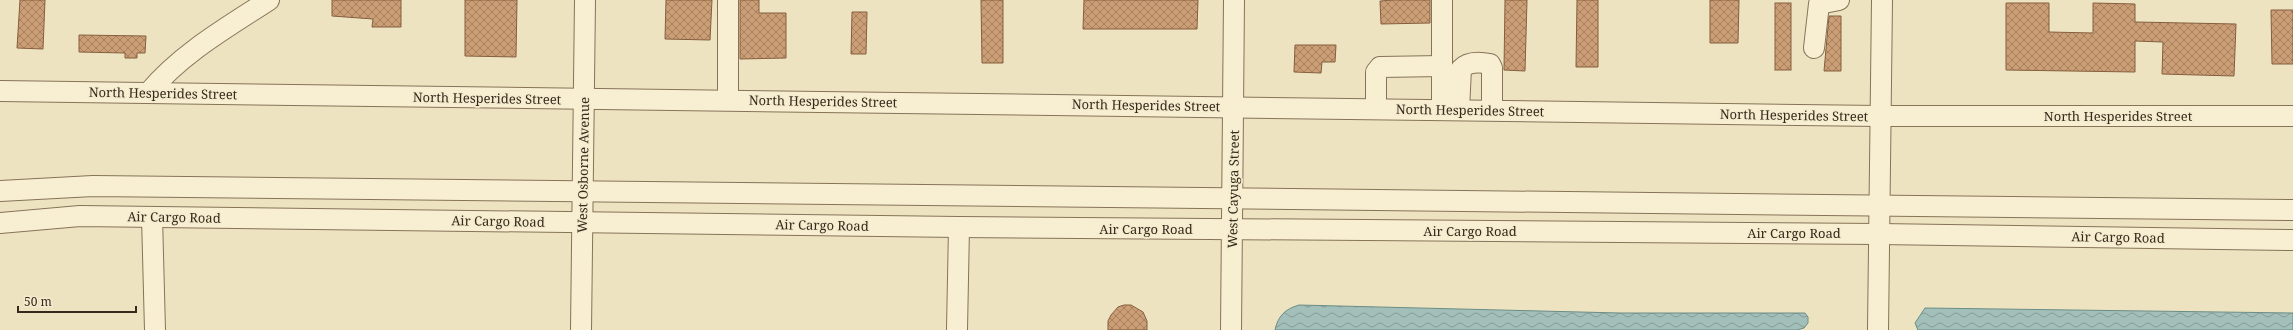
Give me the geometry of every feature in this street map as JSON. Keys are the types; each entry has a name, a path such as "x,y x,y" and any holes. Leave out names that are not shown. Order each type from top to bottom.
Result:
{"street":[{"path":"149,92 166,72 189,52 269,0"},
{"name":"West Osborne Avenue","path":"581,330 585,0"},
{"path":"728,0 728,100"},
{"name":"West Cayuga Street","path":"1231,330 1234,0"},
{"path":"1442,0 1442,66 1450,109"},
{"path":"1814,48 1819,4 1839,0"},
{"path":"1878,330 1882,0"},
{"path":"1450,109 1460,68 1470,63 1490,64 1492,68 1492,110"},
{"path":"1376,108 1376,72 1380,67 1442,66"},
{"name":"North Hesperides Street","path":"0,92 149,92 584,100 728,100 1233,106 1880,116 2293,116"},
{"path":"0,191 93,186 583,190 2293,210"},
{"name":"Air Cargo Road","path":"0,223 80,216 959,227 1879,234 2293,240"},
{"path":"152,217 152,328"},
{"path":"958,330 959,227"}],"water":[{"path":"1299,305 1620,313 1805,313 1808,317 1808,323 1804,328 1797,330 1275,330 1280,317 1286,311"},
{"path":"1925,308 2293,313 2293,330 1918,330 1915,323"}],"building":[{"path":"20,0 45,0 43,49 17,48"},
{"path":"332,0 401,0 401,27 372,27 373,19 332,16"},
{"path":"465,0 517,0 516,57 465,56"},
{"path":"666,0 712,0 710,40 665,39"},
{"path":"740,0 759,0 759,13 786,13 786,58 740,59"},
{"path":"981,0 1003,0 1003,63 982,63"},
{"path":"1084,0 1198,0 1197,29 1083,29"},
{"path":"1430,0 1430,23 1381,24 1380,1"},
{"path":"1505,0 1527,0 1525,71 1504,70"},
{"path":"1577,0 1598,0 1598,67 1576,67"},
{"path":"1710,0 1739,0 1738,43 1710,43"},
{"path":"1775,3 1791,3 1791,70 1775,70"},
{"path":"2006,3 2049,3 2049,32 2093,33 2093,3 2135,4 2135,22 2236,24 2234,76 2162,74 2163,42 2135,41 2135,72 2006,70"},
{"path":"2271,10 2293,10 2293,64 2272,64"},
{"path":"852,12 867,12 866,54 851,54"},
{"path":"1829,16 1841,16 1841,71 1824,71"},
{"path":"79,35 146,36 145,53 137,53 137,58 125,58 125,53 79,52"},
{"path":"1295,45 1336,45 1335,62 1322,62 1321,73 1294,72"},
{"path":"1131,305 1143,312 1147,321 1147,330 1108,330 1108,321 1111,315 1118,307"}]}
